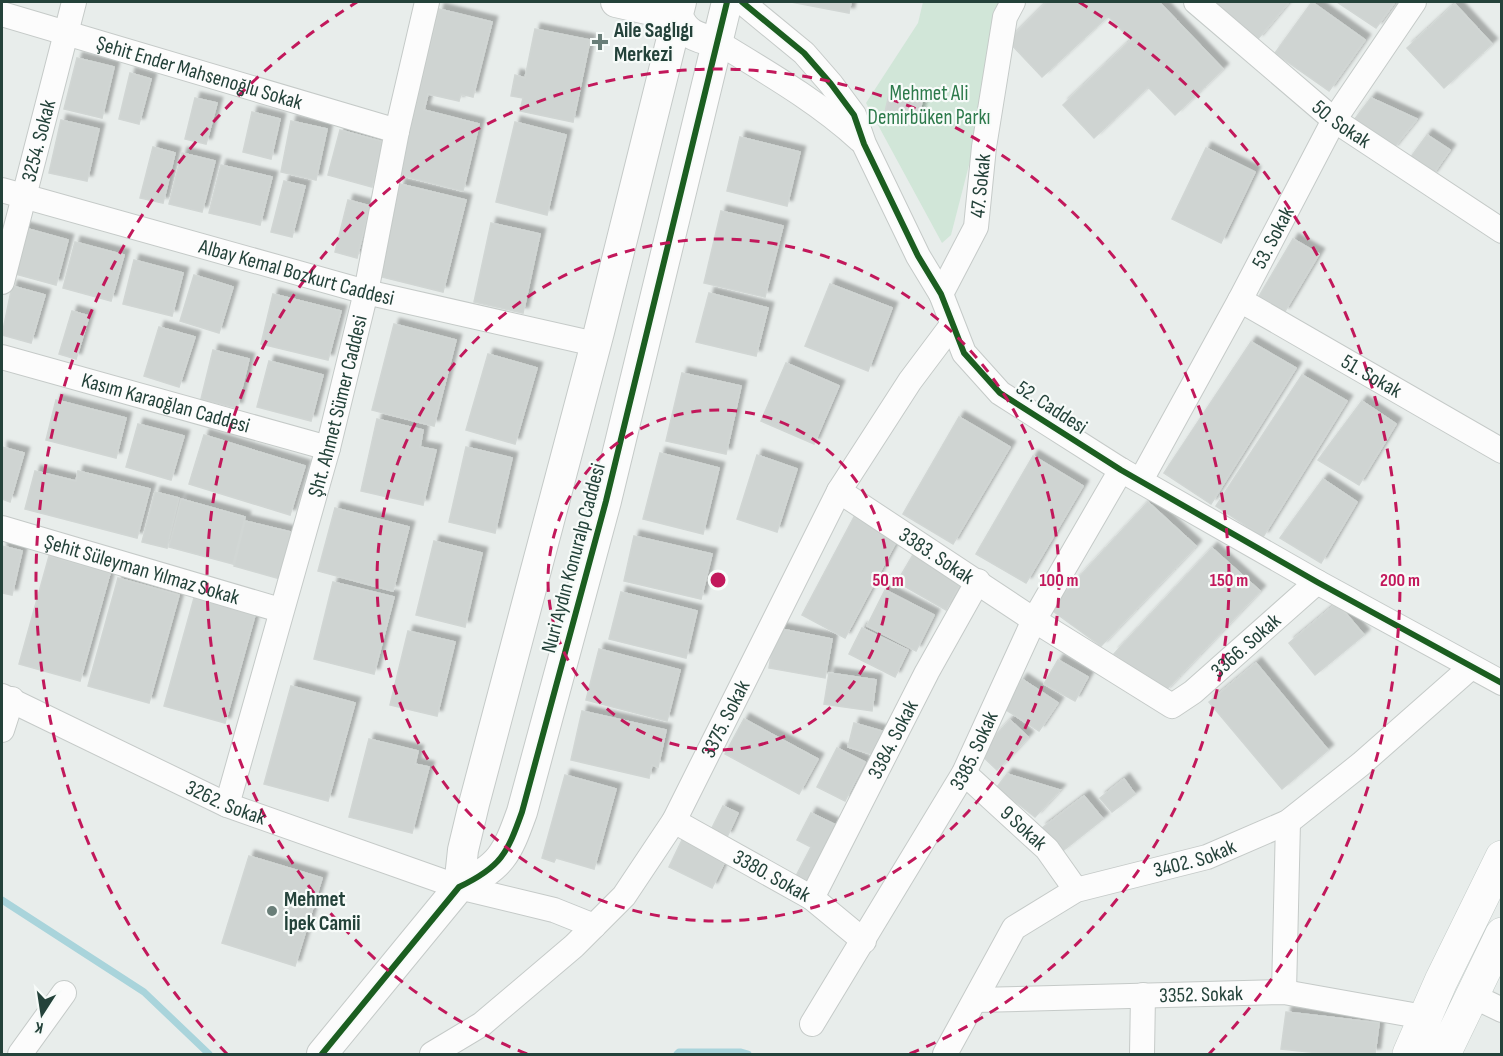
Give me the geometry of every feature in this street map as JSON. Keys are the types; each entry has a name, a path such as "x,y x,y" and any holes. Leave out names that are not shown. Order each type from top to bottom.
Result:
{"main road":[{"path":"1409,1054 1424,1017 1502,856"},
{"path":"1444,1054 1502,934"}],"street":[{"name":"3254. Sokak","path":"2,282 74,2"},
{"name":"Şht. Ahmet Sümer Caddesi","path":"227,805 280,610 328,448 366,292 397,131 427,2"},
{"path":"616,2 679,9 681,24 690,35 719,43"},
{"name":"Nuri Aydın Konuralp Caddesi","path":"322,1054 459,887 479,878 500,861 509,848 522,812 606,501 719,43 727,2"},
{"name":"52. Caddesi","path":"742,2 804,52 854,116 864,144 918,256 941,294 964,353 1000,393 1131,475 1470,668 1502,683"},
{"name":"47. Sokak","path":"941,294 976,227 984,147 1005,17 1013,2"},
{"name":"50. Sokak","path":"1198,2 1334,120 1502,231"},
{"name":"53. Sokak","path":"1131,475 1240,300 1334,120 1414,2"},
{"name":"Nuri Aydın Konuralp Caddesi","path":"459,887 463,850 474,804 595,346 679,9"},
{"name":"Şehit Ender Mahsenoğlu Sokak","path":"2,14 397,131"},
{"name":"52. Caddesi","path":"719,43 831,114 864,144"},
{"name":"Albay Kemal Bozkurt Caddesi","path":"2,190 366,292 595,346"},
{"name":"51. Sokak","path":"1240,300 1502,451"},
{"name":"3375. Sokak","path":"432,1054 482,1024 594,926 624,896 674,821 839,491 910,381 952,325"},
{"path":"637,376 621,383 607,381 595,346 612,326 623,327 646,340"},
{"name":"Kasım Karaoğlan Caddesi","path":"2,357 328,448"},
{"name":"3385. Sokak","path":"812,1024 964,773 1034,620 1131,475"},
{"name":"3383. Sokak","path":"839,491 1034,620 1172,706"},
{"name":"Şehit Süleyman Yılmaz Sokak","path":"2,528 280,610"},
{"name":"3384. Sokak","path":"812,898 927,672 978,581"},
{"name":"3366. Sokak","path":"1172,706 1193,692 1317,582"},
{"name":"52. Caddesi","path":"1470,668 1502,695"},
{"name":"3402. Sokak","path":"945,1054 1014,928 1076,890 1207,857 1288,822 1360,764 1470,668"},
{"path":"2,730 7,698"},
{"name":"3262. Sokak","path":"7,698 227,805 459,887 554,909 594,926"},
{"name":"9 Sokak","path":"964,773 1047,849 1076,890"},
{"name":"3380. Sokak","path":"674,821 812,898 864,941"},
{"path":"1284,992 1288,822"},
{"name":"3352. Sokak","path":"976,1000 1284,992 1424,1017"},
{"path":"20,1054 64,993"},
{"path":"1142,1054 1143,995"},
{"path":"1471,995 1502,1010"}],"green space":[{"name":"Mehmet Ali Demirbüken Parkı","path":"923,2 1018,2 1004,29 951,235 942,243 866,103 918,23"}],"building":[{"path":"791,2 851,2 849,13"},
{"path":"1047,2 1159,2 1223,69 1175,115 1148,87 1094,138 1063,105 1131,40 1108,16 1042,77 1008,41"},
{"path":"1214,2 1289,2 1257,40 1212,4"},
{"path":"1312,2 1365,40 1329,91 1275,53"},
{"path":"1337,2 1395,2 1376,28"},
{"path":"1455,4 1492,44 1444,88 1407,48"},
{"path":"439,9 492,22 473,97 461,94 459,101 428,94 424,110 479,124 463,191 399,175"},
{"path":"535,29 590,40 573,122 520,111 523,98 511,96 515,75 525,78"},
{"path":"77,58 114,67 102,118 64,109"},
{"path":"130,73 151,79 139,124 119,119"},
{"path":"889,94 922,102 916,125 884,117"},
{"path":"195,98 217,103 206,144 185,139"},
{"path":"1371,98 1417,119 1392,150 1354,120"},
{"path":"252,112 280,119 271,159 243,152"},
{"path":"61,120 99,129 87,181 49,173"},
{"path":"291,121 327,129 316,180 281,172"},
{"path":"515,122 566,135 547,215 496,202"},
{"path":"340,130 384,142 372,187 328,175"},
{"path":"1427,135 1450,150 1431,177 1408,161"},
{"path":"740,137 800,152 787,206 727,191"},
{"path":"153,147 175,153 163,203 140,198"},
{"path":"1206,148 1255,172 1221,243 1172,219"},
{"path":"182,153 215,161 202,212 169,204"},
{"path":"221,165 272,177 260,225 209,213"},
{"path":"284,181 305,186 292,237 271,232"},
{"path":"400,184 466,200 443,292 378,276"},
{"path":"348,200 370,206 357,258 335,252"},
{"path":"721,211 783,226 765,297 704,283"},
{"path":"491,223 540,234 523,313 474,302"},
{"path":"21,227 68,240 56,285 8,272"},
{"path":"1293,239 1319,254 1284,313 1258,298"},
{"path":"75,242 124,255 111,301 63,288"},
{"path":"134,260 183,273 172,316 123,304"},
{"path":"194,275 233,287 219,333 180,321"},
{"path":"830,284 892,308 868,371 805,346"},
{"path":"12,286 45,295 31,343 2,335"},
{"path":"709,293 768,308 756,356 696,342"},
{"path":"273,294 341,311 328,360 261,344"},
{"path":"72,311 89,316 76,359 59,354"},
{"path":"394,324 456,340 434,426 372,410"},
{"path":"159,327 195,337 179,387 144,376"},
{"path":"1251,342 1296,368 1211,504 1164,473"},
{"path":"213,350 249,359 237,408 201,399"},
{"path":"488,354 537,368 515,444 466,430"},
{"path":"269,361 323,375 311,421 257,407"},
{"path":"786,363 839,386 814,444 761,421"},
{"path":"682,373 741,386 726,454 666,441"},
{"path":"1302,375 1347,401 1263,537 1216,506"},
{"path":"56,400 126,418 116,458 46,440"},
{"path":"1362,401 1396,424 1359,485 1318,460"},
{"path":"959,417 1010,447 953,544 903,514"},
{"path":"377,419 423,430 420,447 436,450 423,505 361,491"},
{"path":"138,424 184,436 171,480 126,467"},
{"path":"204,435 305,466 290,515 189,484"},
{"path":"2,447 24,453 10,502 2,499"},
{"path":"466,447 512,458 495,533 449,522"},
{"path":"660,453 719,468 703,534 643,519"},
{"path":"757,455 797,469 777,532 737,519"},
{"path":"1033,456 1083,486 1026,583 976,554"},
{"path":"35,471 76,481 78,471 150,489 137,538 25,509"},
{"path":"1323,479 1357,502 1321,563 1280,538"},
{"path":"155,492 179,498 167,548 142,542"},
{"path":"181,499 245,517 233,564 169,547"},
{"path":"1148,502 1196,546 1101,646 1050,609"},
{"path":"335,508 409,527 393,591 318,571"},
{"path":"854,517 897,540 845,638 802,615"},
{"path":"245,521 295,533 284,580 234,566"},
{"path":"634,536 712,554 701,599 624,581"},
{"path":"434,541 482,553 465,627 416,615"},
{"path":"2,546 22,551 12,595 2,593"},
{"path":"1212,548 1260,591 1164,692 1114,654"},
{"path":"914,553 962,581 946,610 897,582"},
{"path":"49,556 110,573 80,681 19,664"},
{"path":"118,578 179,595 149,703 88,686"},
{"path":"333,582 394,597 374,674 314,659"},
{"path":"885,590 934,615 916,651 867,626"},
{"path":"621,592 697,611 686,658 609,639"},
{"path":"194,598 255,615 225,723 164,706"},
{"path":"1337,603 1364,635 1315,675 1289,643"},
{"path":"776,628 832,639 825,678 769,668"},
{"path":"862,628 908,650 895,677 849,654"},
{"path":"408,631 455,642 437,716 390,705"},
{"path":"599,649 680,670 667,721 586,700"},
{"path":"1058,660 1088,677 1075,701 1044,684"},
{"path":"1256,663 1328,750 1282,789 1209,702"},
{"path":"829,673 876,680 872,711 824,704"},
{"path":"1022,679 1058,703 1039,731 1003,708"},
{"path":"291,686 355,703 328,801 264,784"},
{"path":"582,711 666,730 658,767 652,765 649,778 571,760"},
{"path":"744,719 818,759 799,794 725,754"},
{"path":"1010,720 1028,737 997,770 979,753"},
{"path":"854,723 885,732 878,756 848,747"},
{"path":"369,739 418,751 415,764 429,767 412,833 349,817"},
{"path":"837,748 865,762 845,801 817,787"},
{"path":"1007,774 1060,790 1035,817 997,787"},
{"path":"565,775 616,789 594,869 556,858 554,862 542,858"},
{"path":"1124,779 1135,794 1112,812 1100,798"},
{"path":"1084,796 1103,819 1060,853 1041,829"},
{"path":"723,806 738,813 727,837 711,830"},
{"path":"811,813 840,827 810,886 795,878 811,847 797,840"},
{"path":"684,836 727,857 712,888 669,867"},
{"name":"Mehmet İpek Camii","path":"249,856 322,878 295,966 222,943"},
{"path":"1286,1012 1379,1023 1375,1054 1329,1054 1281,1049"}],"waterway":[{"path":"2,900 144,992 209,1054"},
{"path":"677,1054 679,1052 748,1054"}],"cycle path":[{"path":"322,1054 459,887 493,866 501,858 512,839 522,812 606,501 727,2"},
{"path":"742,2 804,53 854,115 864,144 918,256 941,294 964,353 1000,393 1121,470 1317,582 1502,683"}],"place":[{"name":"Aile Saglıgı Merkezi","path":"600,42"},
{"name":"Mehmet İpek Camii","path":"272,911"}]}
